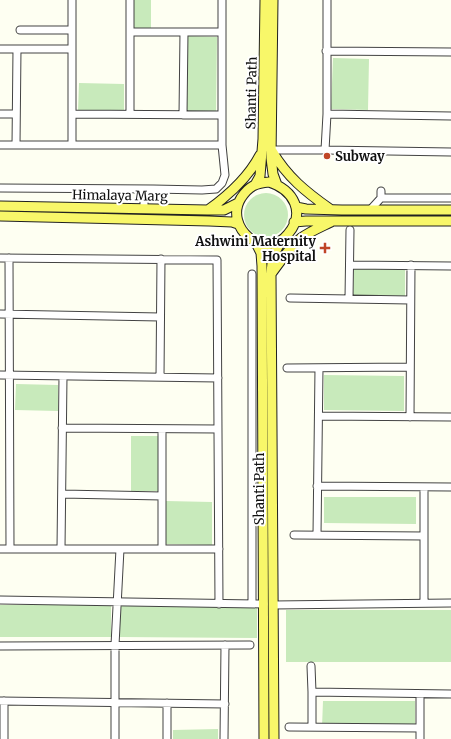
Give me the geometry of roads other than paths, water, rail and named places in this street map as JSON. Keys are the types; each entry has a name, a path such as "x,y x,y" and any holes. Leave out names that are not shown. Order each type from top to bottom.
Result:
{"main road":[{"name":"Shanti Path","path":"264,0 267,150 271,158 273,174 277,185"},
{"name":"Shanti Path","path":"254,185 260,176 267,150 273,0"},
{"path":"208,210 223,200 239,184 267,150 292,179 308,194 330,210"},
{"path":"269,182 277,185 291,195 296,206 296,218 288,234 275,244 262,245 256,243 240,229 238,224 236,211 238,203 246,191 254,185 269,182"},
{"name":"Himalaya Marg","path":"0,206 224,210 238,203"},
{"path":"296,206 306,209 330,210 451,210"},
{"name":"Himalaya Marg","path":"0,216 210,221 232,222 238,224"},
{"path":"294,222 336,220 451,221"},
{"path":"271,274 300,240 319,227 336,220"},
{"name":"Shanti Path","path":"274,739 271,274 272,259 282,240"},
{"path":"256,243 261,253 262,266 264,739"}],"street":[{"path":"72,0 72,145"},
{"path":"130,0 130,114"},
{"path":"0,188 202,190 216,189 222,184 225,175 222,145 222,0"},
{"path":"325,150 327,114 327,0"},
{"path":"20,30 71,30"},
{"path":"130,32 222,32"},
{"path":"183,115 184,32"},
{"path":"0,49 72,50"},
{"path":"16,145 17,49"},
{"path":"326,51 451,52"},
{"path":"0,114 16,114"},
{"path":"72,114 222,115"},
{"path":"327,114 451,116"},
{"path":"0,145 222,145"},
{"path":"267,150 451,152"},
{"path":"144,189 144,209"},
{"path":"370,210 381,194 451,198"},
{"path":"349,299 350,230"},
{"path":"0,258 217,260 219,604"},
{"path":"9,258 10,549"},
{"path":"160,259 160,377"},
{"path":"350,265 451,266"},
{"path":"410,417 411,265"},
{"path":"252,274 252,604"},
{"path":"290,298 410,300"},
{"path":"0,314 160,317"},
{"path":"287,368 410,368"},
{"path":"317,535 319,368"},
{"path":"0,375 218,378"},
{"path":"61,549 63,376"},
{"path":"318,416 451,417"},
{"path":"62,428 218,429"},
{"path":"162,429 162,549"},
{"path":"317,486 451,488"},
{"path":"424,487 424,603"},
{"path":"62,494 162,496"},
{"path":"294,535 424,536"},
{"path":"0,549 219,549"},
{"path":"115,739 115,645 120,549"},
{"path":"0,600 264,604"},
{"path":"273,605 451,603"},
{"path":"224,739 226,645"},
{"path":"0,646 250,645"},
{"path":"311,666 312,727"},
{"path":"312,692 451,694"},
{"path":"420,694 420,739"},
{"path":"4,739 2,701 225,704"},
{"path":"167,704 167,739"},
{"path":"289,727 420,728"}],"place":[{"name":"Subway","path":"327,156"},
{"name":"Ashwini Maternity Hospital","path":"325,248"}]}
